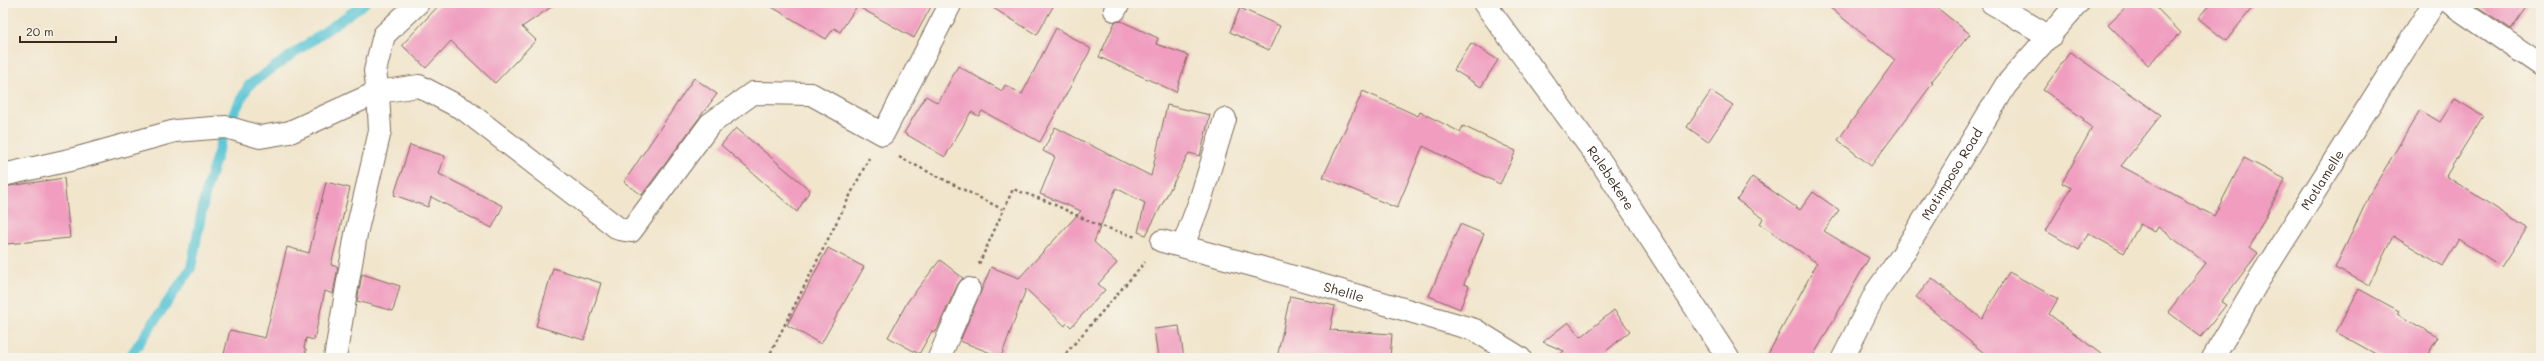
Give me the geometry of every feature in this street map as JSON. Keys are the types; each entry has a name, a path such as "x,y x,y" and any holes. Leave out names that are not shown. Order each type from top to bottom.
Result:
{"street":[{"path":"335,358 356,234 380,131 378,92 375,72 384,35 418,3"},
{"path":"3,175 74,159 175,131 226,127 260,137 290,132 378,92 419,86 465,110 619,229 631,231 710,124 752,93 811,94 882,141 951,3"},
{"name":"Ralebekere","path":"1484,3 1601,162 1728,358"},
{"path":"1992,3 2050,37"},
{"name":"Motimposo Road","path":"1842,358 1876,292 1901,257 2006,84 2050,37 2078,3"},
{"name":"Motlamelle","path":"2213,358 2260,278 2434,3"},
{"path":"2450,3 2541,65"},
{"path":"1184,246 1200,201 1225,119"},
{"name":"Shelile","path":"1162,241 1184,246 1475,330 1520,358"},
{"path":"939,358 969,289"}],"path":[{"path":"768,358 869,157 882,141 1002,209"},
{"path":"969,289 1002,209 1013,189 1049,202 1095,224 1132,236 1162,241"},
{"path":"1062,358 1162,241"}],"building":[{"path":"441,3 557,3 522,27 536,40 495,83 451,41 426,68 402,45"},
{"path":"765,3 933,3 914,38 857,6 840,32 834,28 826,39"},
{"path":"985,3 1055,3 1037,35"},
{"path":"1824,3 1931,3 1970,34 1931,82 1933,83 1871,166 1838,140 1895,60"},
{"path":"2130,3 2152,3 2181,33 2148,65 2108,24"},
{"path":"2211,3 2256,3 2226,41 2198,18"},
{"path":"2472,3 2529,3 2511,29"},
{"path":"1240,8 1280,26 1269,50 1230,32"},
{"path":"1121,21 1158,38 1156,44 1188,55 1176,92 1099,57 1115,22"},
{"path":"1056,28 1091,49 1040,142 982,111 979,116 971,112 945,157 904,133 926,96 938,103 958,66 1002,91 1005,85 1022,94"},
{"path":"1471,43 1498,60 1481,87 1454,70"},
{"path":"2070,52 2161,115 2121,166 2214,216 2244,158 2285,179 2250,247 2258,253 2221,302 2226,305 2201,337 2168,312 2206,263 2158,227 2155,232 2140,224 2124,253 2088,233 2079,250 2046,231 2071,188 2062,183 2092,128 2083,121 2084,119 2043,90"},
{"path":"694,78 717,94 642,195 624,182"},
{"path":"1363,91 1418,116 1420,112 1460,132 1463,126 1516,151 1500,184 1423,146 1397,208 1323,177"},
{"path":"1711,91 1733,105 1708,142 1687,127"},
{"path":"2455,99 2483,116 2446,176 2527,228 2502,267 2459,239 2443,266 2393,236 2369,285 2335,268 2371,192 2420,110 2440,122"},
{"path":"1167,105 1210,115 1200,156 1189,153 1146,235 1138,232 1145,203 1116,188 1094,242 1117,263 1098,284 1105,290 1071,327 1067,323 1065,326 1026,289 1001,357 960,341 991,267 1019,278 1081,211 1040,194 1055,157 1043,151 1055,127 1151,176"},
{"path":"736,128 810,190 797,212 721,145"},
{"path":"410,145 445,156 439,174 503,206 492,228 431,197 428,207 394,195"},
{"path":"1752,177 1800,210 1813,192 1839,210 1824,231 1869,258 1812,358 1766,358 1817,263 1760,224 1763,218 1737,200"},
{"path":"64,178 70,238 6,244 3,187"},
{"path":"326,182 350,188 331,265 338,267 333,294 325,291 314,340 306,338 304,348 306,349 305,358 223,358 230,330 265,338 287,247 309,253"},
{"path":"1460,224 1484,234 1464,284 1469,286 1460,309 1429,296"},
{"path":"828,248 864,267 821,344 787,325"},
{"path":"940,260 963,278 958,284 936,332 932,331 919,354 888,337 908,301"},
{"path":"553,268 601,283 584,340 536,326"},
{"path":"2009,272 2058,299 2049,314 2106,358 1990,358 1916,297 1932,278 1982,319"},
{"path":"362,274 400,286 393,311 357,301"},
{"path":"2359,289 2399,311 2397,314 2438,337 2426,358 2383,358 2336,332"},
{"path":"1290,296 1335,306 1330,330 1392,334 1390,358 1277,358"},
{"path":"1614,310 1630,331 1598,358 1556,358 1564,351 1543,342 1568,322 1581,337"},
{"path":"1179,326 1184,358 1158,358 1154,329"}],"waterway":[{"path":"129,358 191,268 206,190 226,127 249,85 365,3"}]}
